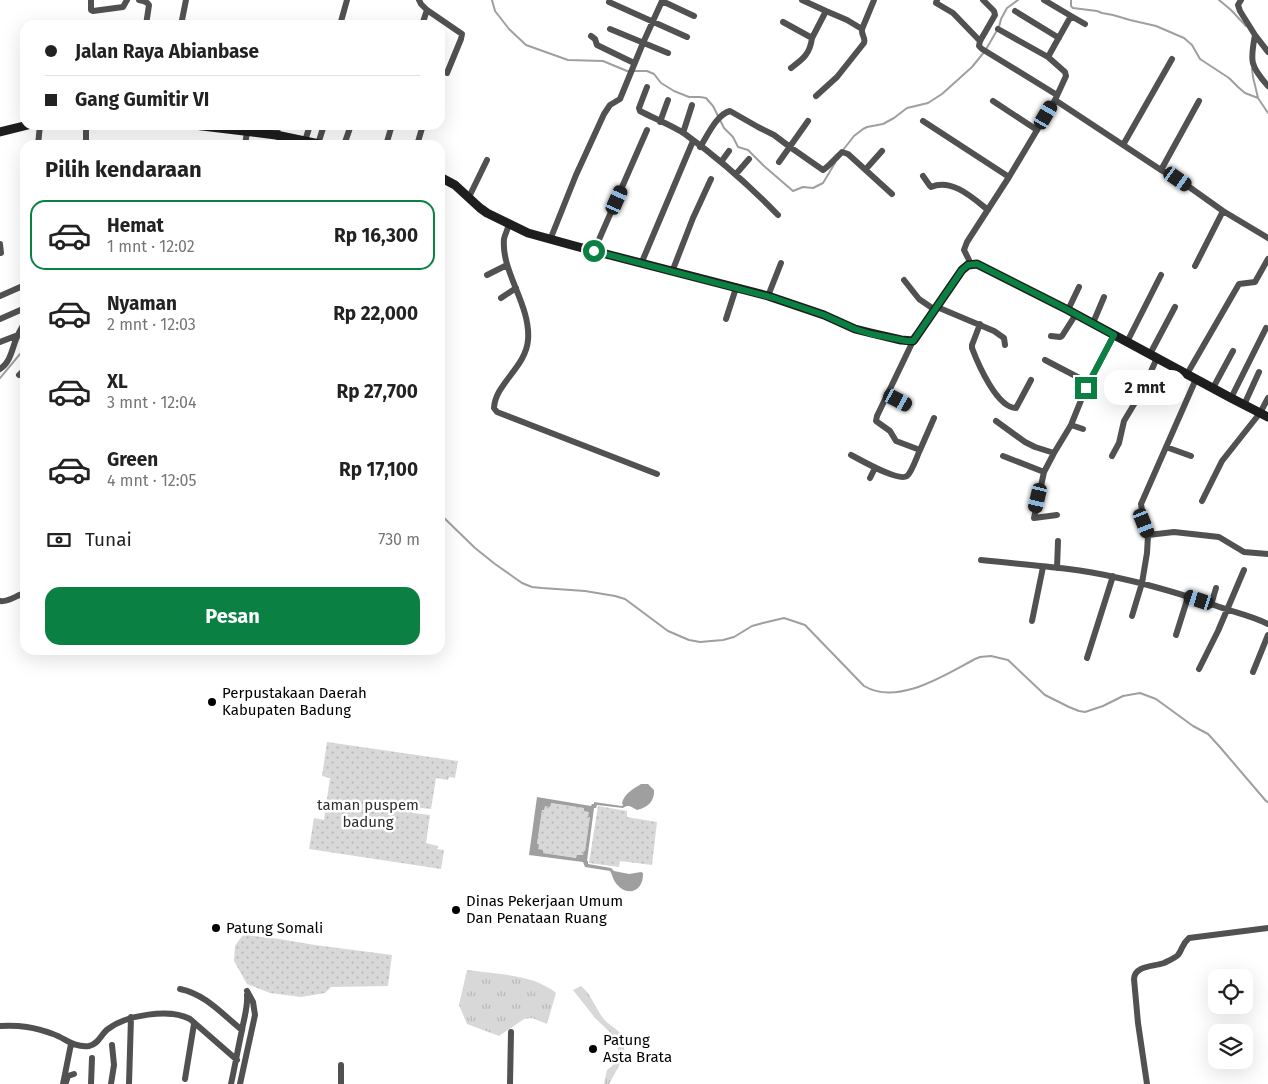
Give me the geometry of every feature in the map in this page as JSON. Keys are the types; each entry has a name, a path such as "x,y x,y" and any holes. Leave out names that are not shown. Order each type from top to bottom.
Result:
{"main road":[{"path":"0,132 20,127"},
{"path":"240,130 299,140"},
{"path":"445,179 455,184 480,208 528,233 640,264 768,296 824,315 855,329 907,341 913,341 962,270 970,264 977,264 1093,323 1264,415"}],"street":[{"path":"91,0 90,8 93,11 123,7 127,0"},
{"path":"139,0 149,5 147,20"},
{"path":"182,20 186,0"},
{"path":"341,20 347,0"},
{"path":"419,0 427,10 442,20"},
{"path":"550,240 576,175 604,114 610,105 620,99 661,0 694,16"},
{"path":"802,0 862,28"},
{"path":"816,96 837,77 864,43 865,41 861,34 862,28 874,0"},
{"path":"937,0 936,3 953,14 980,41"},
{"path":"983,0 994,11 995,15 980,41 979,46 982,49 1123,145 1178,179 1223,212 1268,238"},
{"path":"1044,0 1085,24"},
{"path":"1241,0 1238,5 1240,12 1268,52"},
{"path":"609,2 687,38"},
{"path":"424,20 427,10"},
{"path":"791,68 807,54 812,44 812,38 826,11"},
{"path":"1015,11 1059,38"},
{"path":"1048,57 1071,16"},
{"path":"445,22 462,34 462,39 447,73"},
{"path":"783,22 812,38"},
{"path":"610,29 668,53"},
{"path":"970,264 964,248 1009,178 1056,98 1066,74 1048,57 998,29"},
{"path":"1255,35 1252,52 1253,64 1256,72 1268,86"},
{"path":"592,36 597,46 634,64"},
{"path":"1123,145 1172,59"},
{"path":"647,87 640,111 693,140 736,174 778,215"},
{"path":"660,122 668,100"},
{"path":"993,101 1037,130"},
{"path":"1161,170 1199,101"},
{"path":"683,133 692,105"},
{"path":"700,147 719,119 727,111 774,135 823,170 842,152 848,154 892,194"},
{"path":"779,162 808,121"},
{"path":"923,121 1009,178"},
{"path":"276,136 278,130"},
{"path":"594,251 647,130"},
{"path":"246,140 247,132"},
{"path":"640,264 693,140"},
{"path":"721,162 729,150"},
{"path":"866,169 882,151"},
{"path":"736,174 749,159"},
{"path":"469,197 487,160"},
{"path":"923,176 931,187 944,184 957,189 988,210"},
{"path":"672,272 693,218 711,179"},
{"path":"1195,266 1223,212"},
{"path":"509,224 504,238 507,265 523,308 528,332 527,346 521,362 507,380 496,400 494,406 497,412 657,474"},
{"path":"0,244 1,253"},
{"path":"1187,374 1240,284 1255,282 1268,259"},
{"path":"768,296 781,263"},
{"path":"487,275 507,265"},
{"path":"1127,342 1161,276"},
{"path":"904,280 919,299 936,309 980,324 1000,334 1004,338 1005,345"},
{"path":"0,296 20,287"},
{"path":"1051,336 1062,336 1072,312 1079,287"},
{"path":"501,298 516,288"},
{"path":"726,319 736,288"},
{"path":"1093,323 1104,297"},
{"path":"1112,456 1119,443 1124,421 1142,391 1153,356 1175,307"},
{"path":"0,319 20,310"},
{"path":"980,324 972,348 986,380 999,398 1011,408 1016,408 1031,380"},
{"path":"1231,398 1266,328"},
{"path":"0,369 8,361 20,331"},
{"path":"0,342 18,335"},
{"path":"1057,515 1034,518 1044,472 1071,425 1089,383 1114,335"},
{"path":"913,341 876,416 876,422 890,431 896,441 920,450"},
{"path":"1213,388 1233,351"},
{"path":"1045,360 1089,383"},
{"path":"1244,405 1259,372"},
{"path":"1132,616 1142,583 1147,553 1148,535 1141,504 1196,379"},
{"path":"887,394 908,405"},
{"path":"1202,501 1222,461 1264,415 1268,398"},
{"path":"851,455 875,468 899,477 907,476 934,418"},
{"path":"996,421 1024,442 1054,453"},
{"path":"1071,425 1082,429"},
{"path":"1166,448 1191,456"},
{"path":"1003,456 1044,472"},
{"path":"870,478 875,468"},
{"path":"1148,535 1174,532 1219,537 1244,552 1268,554"},
{"path":"1057,568 1058,542"},
{"path":"981,560 1113,576 1211,604 1268,624"},
{"path":"1032,621 1043,567"},
{"path":"1199,669 1218,631 1244,570"},
{"path":"1088,658 1113,576"},
{"path":"1211,604 1216,588"},
{"path":"0,602 5,602 20,594"},
{"path":"1176,635 1188,597"},
{"path":"1253,672 1268,635"},
{"path":"1147,1084 1138,1023 1134,979 1136,971 1165,962 1177,956 1183,943 1189,938 1268,928"},
{"path":"180,989 198,995 242,1030"},
{"path":"247,991 253,1002 255,1015 248,1049 235,1084 239,1047 248,1004 247,991"},
{"path":"0,1026 33,1027 55,1034 71,1044 88,1046 98,1041 108,1029 131,1018 150,1014 175,1014 190,1019 237,1060"},
{"path":"129,1084 131,1018"},
{"path":"185,1080 194,1024"},
{"path":"510,1084 511,1032"},
{"path":"64,1084 71,1044"},
{"path":"111,1084 114,1065 112,1045"},
{"path":"239,1047 248,1049"},
{"path":"91,1084 92,1058"},
{"path":"341,1065 341,1084"},
{"path":"64,1084 67,1076 74,1074"}],"green space":[{"name":"taman puspem badung","path":"327,742 458,761 455,778 449,777 448,780 436,778 431,809 412,807 412,813 430,815 426,843 438,846 437,849 444,850 441,869 309,849 314,818 324,820 330,778 322,776"},
{"path":"550,803 584,808 589,812 590,817 583,856 577,858 543,853 538,849 537,844 542,810"},
{"path":"598,806 627,811 627,817 657,822 652,865 620,861 619,867 589,863"},
{"path":"247,935 392,955 388,986 331,987 325,993 301,997 270,993 247,984 234,961 235,946 242,936"},
{"path":"467,970 526,978 556,993 547,1024 532,1018 524,1019 499,1036 467,1024 459,1005"},
{"path":"581,986 603,1018 620,1033 623,1039 622,1059 609,1084 604,1084 607,1070 616,1060 618,1044 614,1036 595,1018 573,990"}],"shaded area":[{"path":"641,784 648,784 654,790 652,801 644,808 637,810 628,806 623,808 597,805 594,808 587,861 588,864 611,868 614,871 629,874 643,873 641,885 634,891 624,890 619,887 610,871 585,867 583,862 529,855 537,797 591,806 594,802 622,806 629,792","holes":["551,803 584,808 584,811 589,812 588,817 590,817 583,855 577,855 576,858 543,853 543,850 538,849 539,844 537,844 542,810 544,810 545,806 550,807"]}],"waterway":[{"path":"492,0 495,11 509,29 526,45 568,60 603,61 630,71"},
{"path":"843,150 854,136 863,129 883,124 907,108 928,103 942,94 972,67 985,51 999,27 1007,8 1018,0"},
{"path":"1071,0 1073,8 1097,11 1156,26 1184,38 1192,45 1200,59 1229,78 1245,93 1258,98"},
{"path":"1219,0 1246,26"},
{"path":"1252,69 1258,98 1268,113"},
{"path":"634,71 647,71 654,74 661,83 689,97 706,98 738,147 748,150 793,191 803,187 813,188 823,183 835,163"},
{"path":"0,378 20,354"},
{"path":"445,519 475,548 522,583 532,587 585,591 625,599 668,631 689,640 700,642 723,640 734,637 752,626 784,618 805,625 864,686 877,691 891,692 921,686 975,659 991,656 1008,660 1045,695 1079,711 1085,712 1123,696 1140,693 1156,699 1193,726 1208,734 1268,802"}],"place":[{"name":"Perpustakaan Daerah Kabupaten Badung","path":"212,702"},
{"name":"Dinas Pekerjaan Umum Dan Penataan Ruang","path":"456,910"},
{"name":"Patung Somali","path":"216,928"},
{"name":"Patung Asta Brata","path":"593,1049"}],"route":[{"path":"594,251 774,298 824,315 855,329 907,341 913,341 962,270 968,265 977,264 988,268 1114,335 1086,388"}]}
